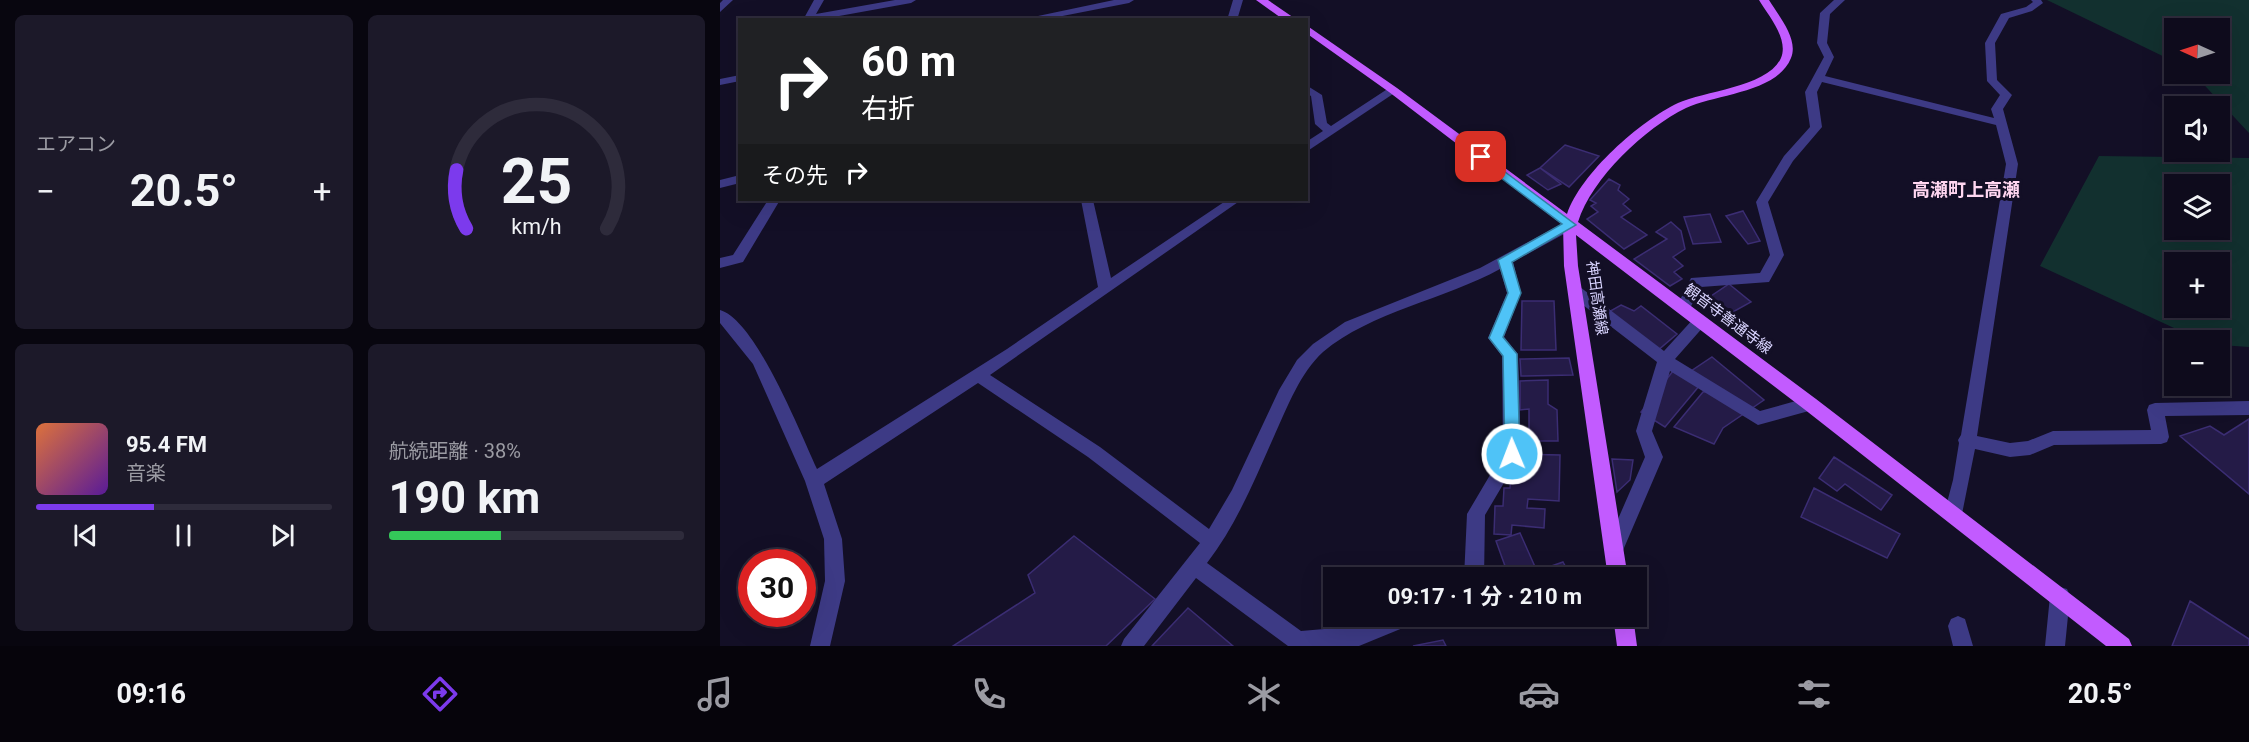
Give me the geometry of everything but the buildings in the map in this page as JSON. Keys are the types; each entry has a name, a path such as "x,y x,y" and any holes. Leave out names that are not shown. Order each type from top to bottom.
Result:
{"main road":[{"path":"1261,0 1289,18"},
{"name":"神田高瀬線","path":"1616,567 1571,266 1570,225 1582,197 1642,131 1661,116 1684,105 1748,85 1767,77 1781,66 1787,56 1787,44 1764,0"},
{"name":"観音寺善通寺線","path":"1308,29 1393,90 1810,404 2122,646"},
{"path":"1624,627 1627,646"}],"street":[{"path":"720,9 728,0"},
{"path":"810,18 819,0"},
{"path":"814,18 912,0"},
{"path":"1032,18 1129,0"},
{"path":"1233,18 1238,0"},
{"path":"1683,308 1696,282 1764,278 1777,255 1762,202 1788,159 1816,128 1810,92 1828,57 1822,43 1825,13 1840,0"},
{"path":"1953,514 1962,480 1966,440 2012,164 1997,109 2006,95 1992,81 1990,43 2005,16 2029,9 2038,3 2036,0"},
{"path":"720,82 738,78"},
{"path":"1818,78 2001,123"},
{"path":"1308,89 1316,95 1321,124 1330,131"},
{"path":"1308,147 1393,90"},
{"path":"720,183 738,179"},
{"path":"720,263 738,259 773,201"},
{"path":"1087,201 1106,289"},
{"path":"814,481 978,375 1234,201"},
{"path":"1131,646 1212,542 1239,495 1285,395 1303,364 1318,348 1350,326 1505,260 1570,225"},
{"path":"1474,567 1476,514 1512,454 1510,354 1496,338 1514,293 1505,260"},
{"path":"1575,291 1665,360 1758,418 1810,404"},
{"path":"720,315 727,320 759,361 814,481 833,539 835,581 820,646"},
{"path":"1614,549 1654,457 1644,431 1665,360 1700,321"},
{"path":"978,375 1094,452 1212,542"},
{"path":"1966,440 2010,450 2031,448 2053,438 2161,437 2155,410 2249,408"},
{"path":"1194,565 1298,641 1359,636 1381,627"},
{"path":"2055,646 2060,596"},
{"path":"1958,626 1963,646"}],"green space":[{"path":"2047,0 2249,0 2249,133 2230,113 2230,96 2215,96 2203,84 2230,84 2230,18 2164,18 2164,57"},
{"path":"2099,156 2164,157 2164,162 2230,162 2230,158 2249,158 2249,347 2230,346 2230,330 2178,330 2040,266"}],"district":[{"name":"高瀬町上高瀬","path":"1966,189"}],"route":[{"path":"1481,157 1570,225 1505,260 1514,293 1496,338 1510,354 1512,454"}]}
